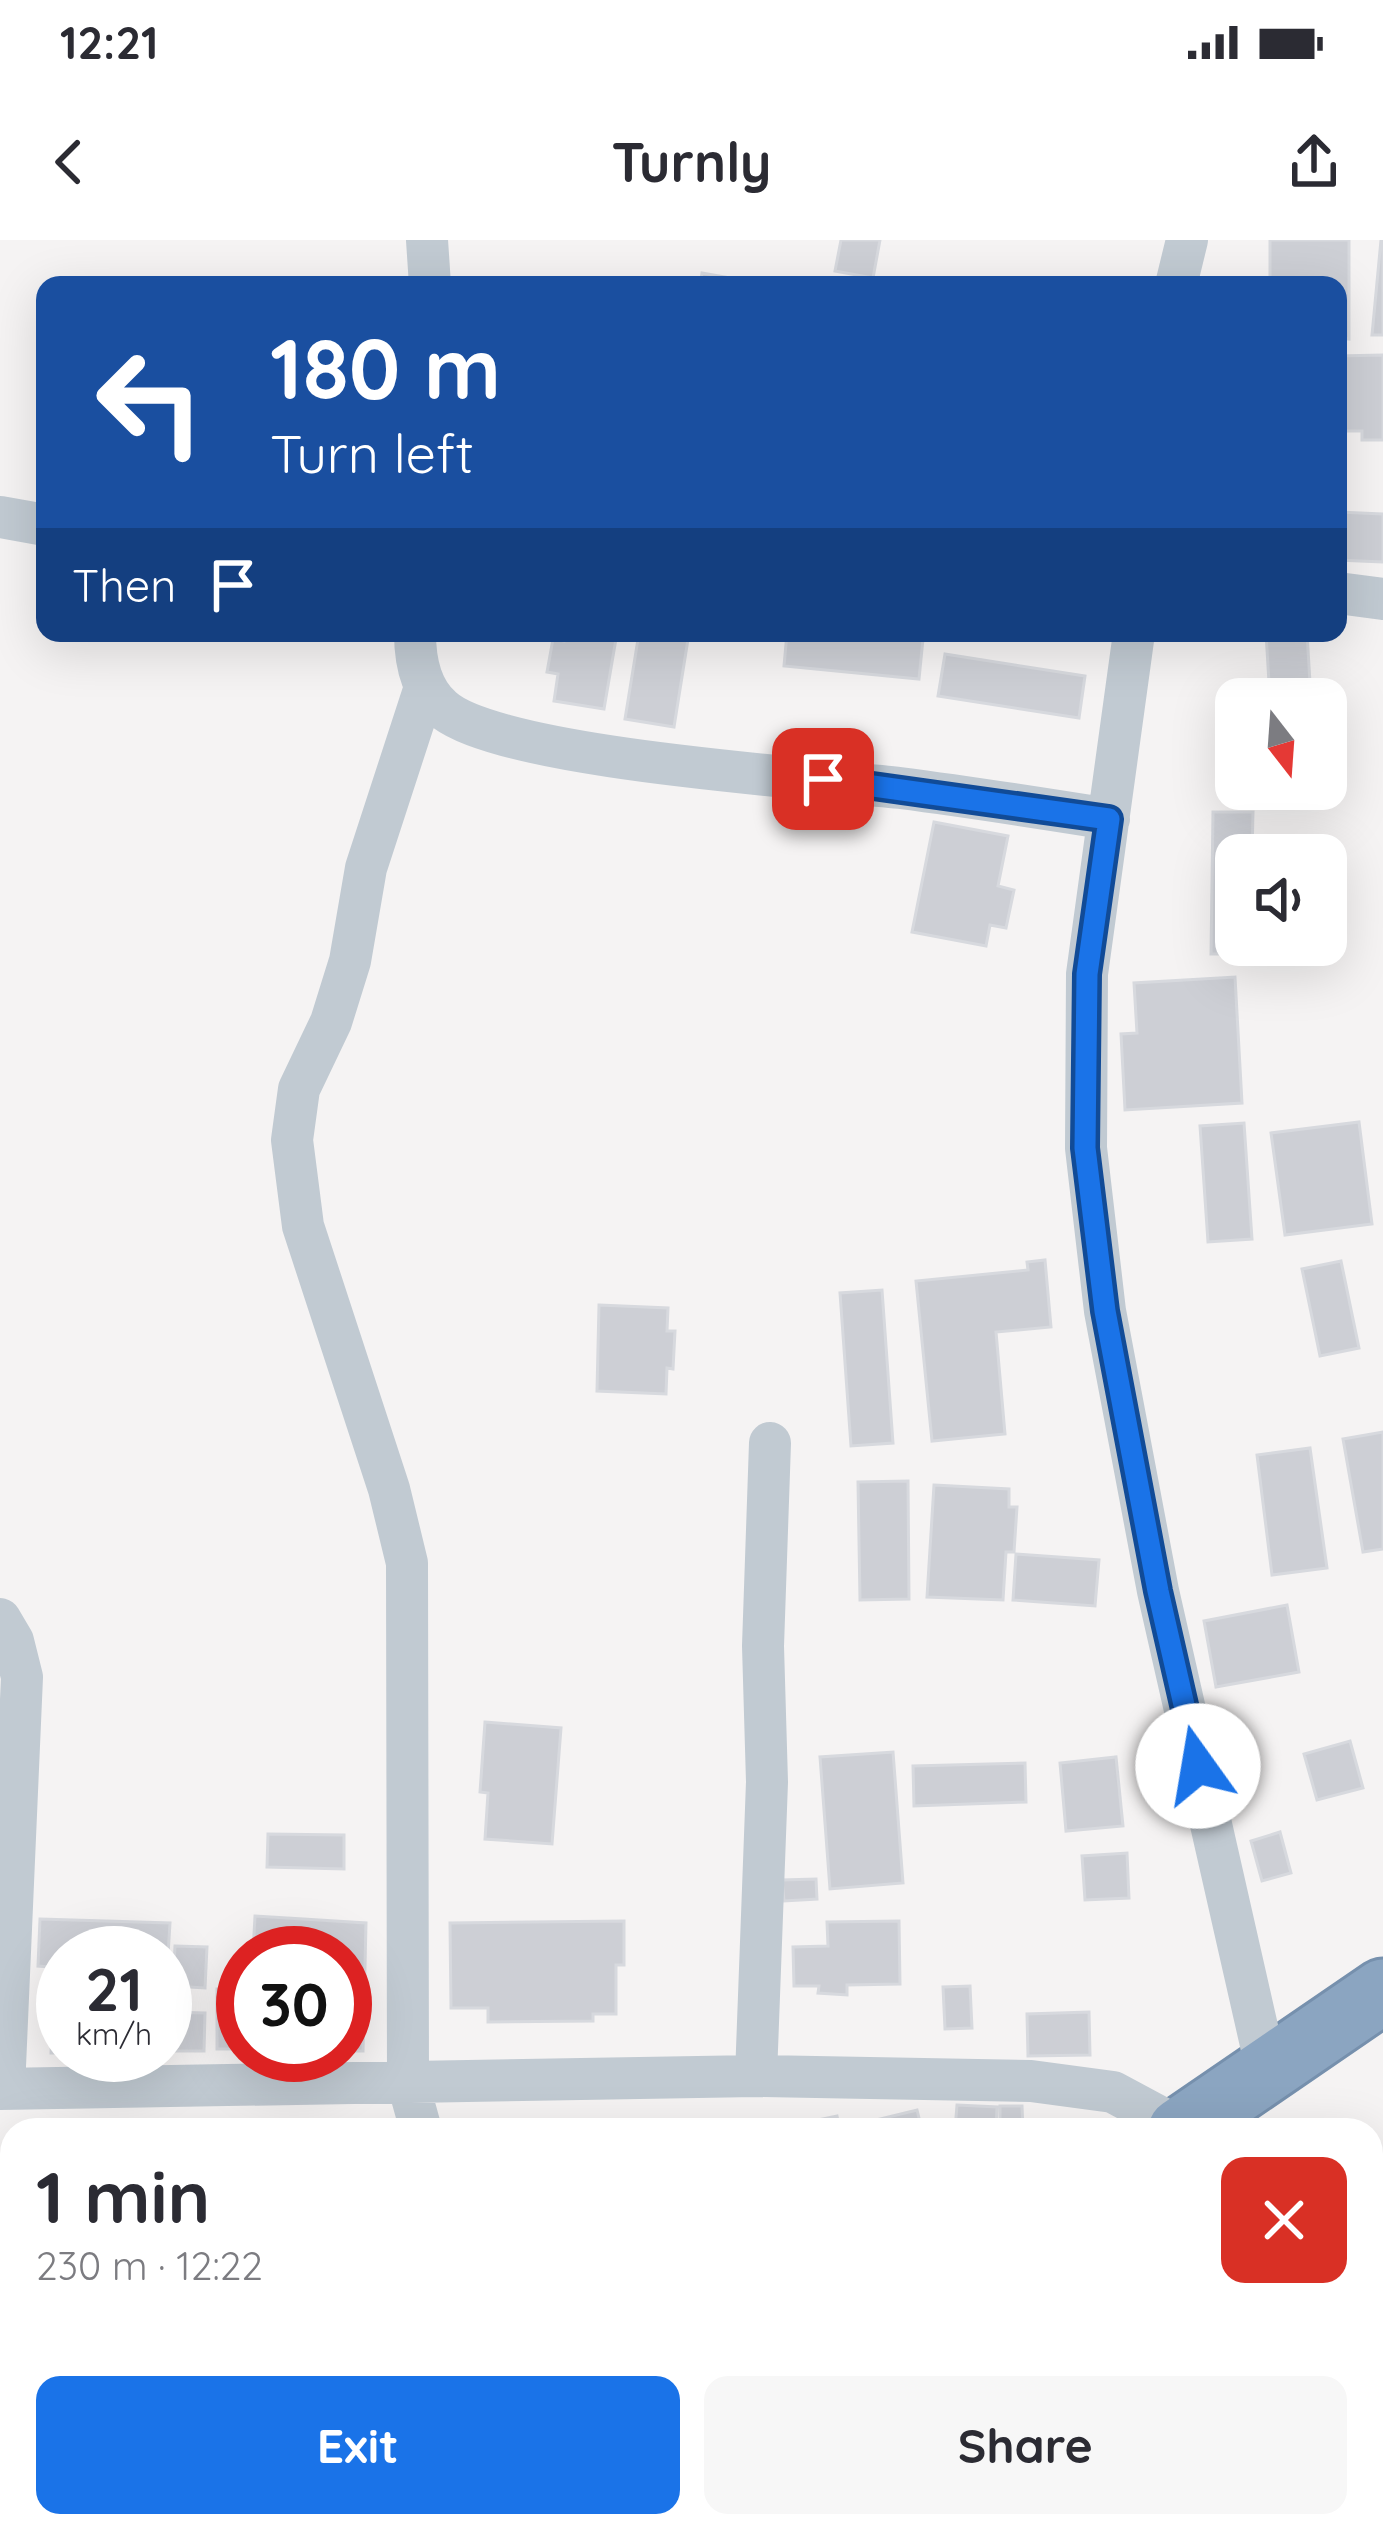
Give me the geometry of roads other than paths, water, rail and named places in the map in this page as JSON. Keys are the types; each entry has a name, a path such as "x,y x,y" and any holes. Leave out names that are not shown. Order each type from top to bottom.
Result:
{"highway":[{"path":"1198,2118 1383,1991"}],"street":[{"path":"428,240 430,276"},
{"path":"1178,276 1187,240"},
{"path":"0,517 36,523"},
{"path":"1347,593 1383,599"},
{"path":"417,642 425,687 442,709 478,730 544,746 1109,819"},
{"path":"1132,642 1087,974 1085,1148 1102,1288 1158,1591 1267,2071"},
{"path":"418,2118 408,2084 406,1563 389,1489 303,1226 292,1140 299,1089 332,1022 350,961 366,868 425,687"},
{"path":"756,2076 767,1782 763,1646 770,1443"},
{"path":"0,1618 13,1641 22,1677 2,2089 756,2076 1031,2081 1113,2092 1160,2118"}]}
